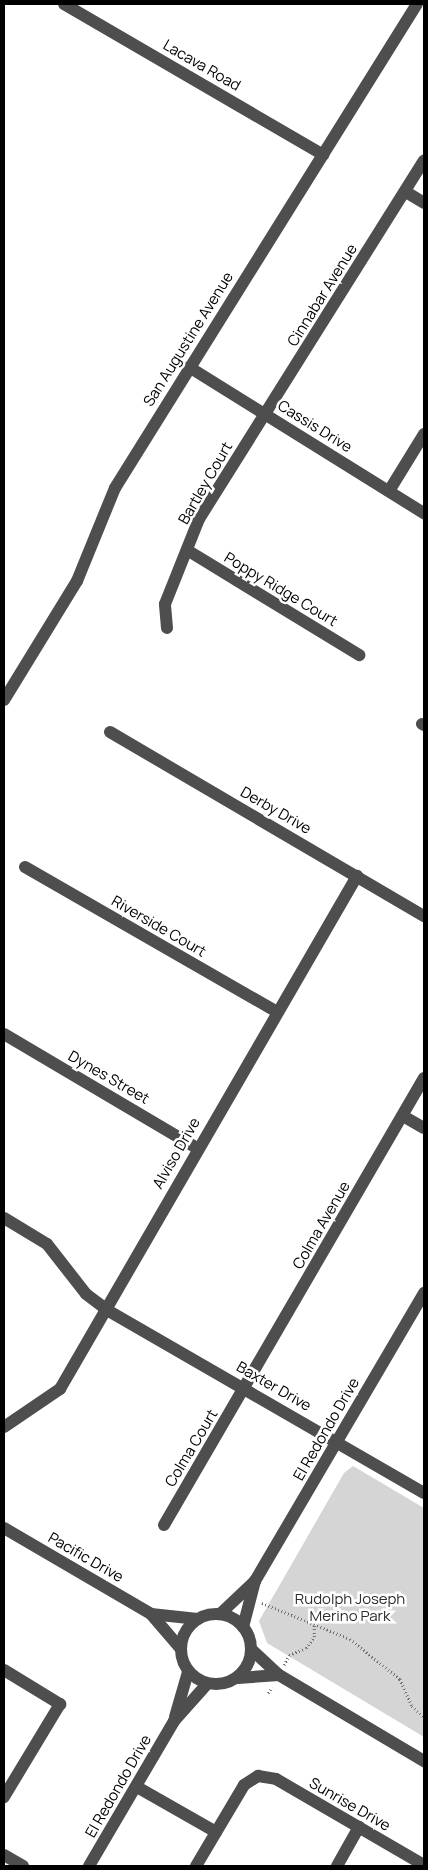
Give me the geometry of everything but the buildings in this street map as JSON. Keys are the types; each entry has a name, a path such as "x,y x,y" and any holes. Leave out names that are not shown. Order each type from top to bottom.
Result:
{"street":[{"name":"Lacava Road","path":"64,4 323,155"},
{"name":"San Augustine Avenue","path":"4,700 77,581 115,488 417,4"},
{"name":"Cinnabar Avenue","path":"265,415 424,161"},
{"path":"406,192 424,203"},
{"name":"Cassis Drive","path":"189,367 424,512"},
{"name":"Bartley Court","path":"167,628 165,604 199,519 265,415"},
{"path":"389,491 424,434"},
{"name":"Poppy Ridge Court","path":"186,550 359,655"},
{"name":"Derby Drive","path":"110,732 424,916"},
{"name":"Riverside Court","path":"25,867 277,1012"},
{"name":"Alviso Drive","path":"4,1427 60,1389 107,1310 197,1148 356,876"},
{"name":"Dynes Street","path":"4,1034 197,1148"},
{"name":"Colma Avenue","path":"246,1389 424,1078"},
{"path":"403,1116 424,1128"},
{"name":"Baxter Drive","path":"4,1218 48,1244 86,1294 107,1310 424,1493"},
{"name":"El Redondo Drive","path":"220,1614 255,1581 424,1293"},
{"name":"Colma Court","path":"164,1525 246,1389"},
{"name":"Pacific Drive","path":"4,1528 151,1614 180,1648"},
{"name":"El Redondo Drive","path":"243,1627 255,1581"},
{"name":"Pacific Drive","path":"151,1614 198,1619"},
{"path":"279,1675 238,1678 208,1684 188,1672 180,1648 188,1627 198,1619 220,1614 243,1627 252,1650 279,1675 424,1760"},
{"path":"238,1678 252,1650"},
{"path":"4,1670 60,1704 4,1797"},
{"name":"El Redondo Drive","path":"174,1721 188,1672"},
{"name":"El Redondo Drive","path":"89,1866 174,1721 208,1684"},
{"name":"Sunrise Drive","path":"216,1832 244,1785 258,1776 276,1779 424,1866"},
{"path":"137,1787 216,1832 196,1866"},
{"path":"337,1866 359,1827"},
{"path":"4,1855 23,1866"}],"path":[{"path":"252,1598 285,1616 314,1625 366,1650 400,1679 412,1706 424,1718"},
{"path":"268,1693 289,1655 306,1648 314,1637 314,1625"}],"green space":[{"name":"Rudolph Joseph Merino Park","path":"353,1466 424,1508 424,1737 267,1643 259,1621 344,1473"}]}
